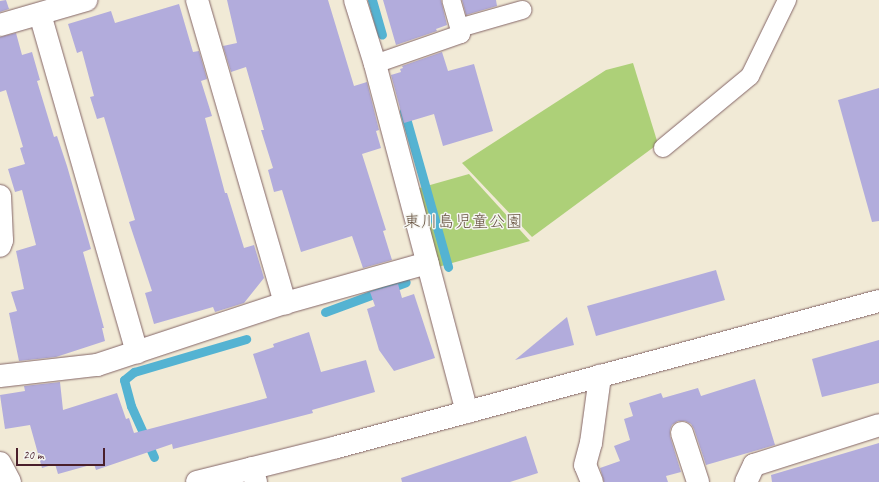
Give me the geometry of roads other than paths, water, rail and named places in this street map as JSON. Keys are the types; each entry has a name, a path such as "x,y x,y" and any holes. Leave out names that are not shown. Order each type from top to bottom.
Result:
{"street":[{"path":"0,25 86,0"},
{"path":"197,0 285,303"},
{"path":"355,0 375,64 427,263 461,384 467,412"},
{"path":"40,14 137,352"},
{"path":"0,196 2,240 0,246"},
{"path":"0,376 97,365 285,303 427,263"},
{"path":"196,482 254,475 467,412 879,301"},
{"path":"592,482 585,465 592,443 600,376"},
{"path":"746,482 754,465 879,425"},
{"path":"682,433 698,482"},
{"path":"0,463 10,482"}],"lane":[{"path":"375,64 461,34 451,0"},
{"path":"663,148 750,76 787,0"},
{"path":"459,28 522,10"}],"waterway":[{"path":"372,0 382,35"},
{"path":"404,111 448,267"},
{"path":"325,312 406,282"},
{"path":"154,457 131,406 124,380 134,372 246,339"}],"park label":[{"name":"東川島児童公園","path":"463,222"}]}
